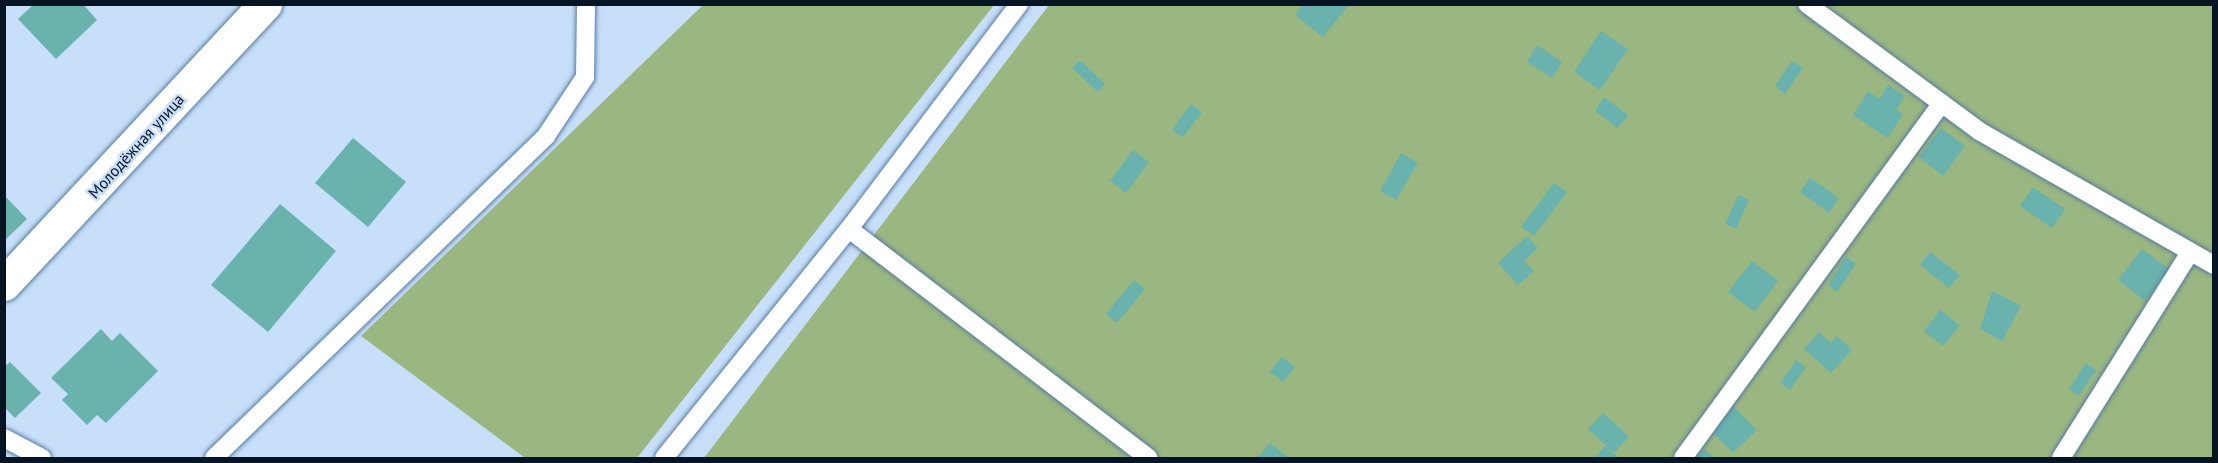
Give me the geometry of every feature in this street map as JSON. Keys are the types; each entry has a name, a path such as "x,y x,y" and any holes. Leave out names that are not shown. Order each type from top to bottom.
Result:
{"street":[{"name":"Молодёжная улица","path":"4,284 265,4"}],"lane":[{"path":"214,459 546,136 585,77 586,4"},
{"path":"664,459 849,229 1019,4"},
{"path":"1807,4 1979,131 2214,265"},
{"path":"1683,459 1942,103"},
{"path":"849,229 1149,459"},
{"path":"2061,459 2190,252"},
{"path":"4,438 42,459"}],"green space":[{"path":"704,4 994,5 637,458 525,458 361,336"},
{"path":"1049,5 2213,5 2213,458 704,458"}],"building":[{"path":"34,4 83,4 97,20 56,59 18,19"},
{"path":"1303,4 1346,4 1348,6 1323,37 1295,15"},
{"path":"1601,31 1628,49 1600,90 1574,72"},
{"path":"1537,45 1562,62 1552,78 1527,62"},
{"path":"1080,60 1105,84 1098,92 1072,68"},
{"path":"1792,61 1803,68 1785,94 1775,86"},
{"path":"1888,85 1905,96 1896,110 1903,114 1888,138 1853,115 1868,91 1879,99"},
{"path":"1604,97 1628,115 1618,128 1595,111"},
{"path":"1191,104 1202,112 1183,137 1172,130"},
{"path":"1941,128 1965,146 1943,176 1919,157"},
{"path":"353,138 406,182 368,227 315,183"},
{"path":"1133,150 1149,162 1126,193 1110,181"},
{"path":"1401,153 1418,163 1396,200 1380,191"},
{"path":"1810,178 1839,198 1829,213 1800,192"},
{"path":"1554,183 1567,192 1534,236 1521,227"},
{"path":"2033,187 2065,209 2052,228 2020,206"},
{"path":"1738,195 1749,200 1736,229 1725,224"},
{"path":"5,196 27,219 5,240"},
{"path":"280,204 336,251 268,332 211,285"},
{"path":"1527,236 1538,248 1524,261 1534,271 1518,285 1498,263"},
{"path":"2142,249 2169,269 2145,301 2118,280"},
{"path":"1930,252 1960,275 1949,288 1920,265"},
{"path":"1846,257 1856,264 1837,292 1828,285"},
{"path":"1752,261 1778,281 1755,312 1728,292"},
{"path":"1134,280 1145,289 1117,323 1106,314"},
{"path":"1992,291 2021,306 2002,341 1980,329"},
{"path":"1940,310 1960,325 1943,346 1924,331"},
{"path":"101,329 112,341 120,333 158,371 106,423 97,415 87,425 62,400 68,394 51,378"},
{"path":"1819,332 1831,343 1837,336 1852,350 1831,373 1804,349"},
{"path":"1282,357 1295,367 1283,382 1270,372"},
{"path":"1796,360 1806,367 1790,390 1780,383"},
{"path":"10,362 41,393 15,418 4,407 4,367"},
{"path":"2086,363 2096,370 2079,396 2069,389"},
{"path":"1734,407 1757,430 1733,453 1710,430"},
{"path":"1603,413 1629,437 1614,453 1588,429"},
{"path":"1270,443 1289,458 1257,458"},
{"path":"1605,446 1613,453 1619,458 1594,458"},
{"path":"1704,449 1715,458 1697,458"}]}
